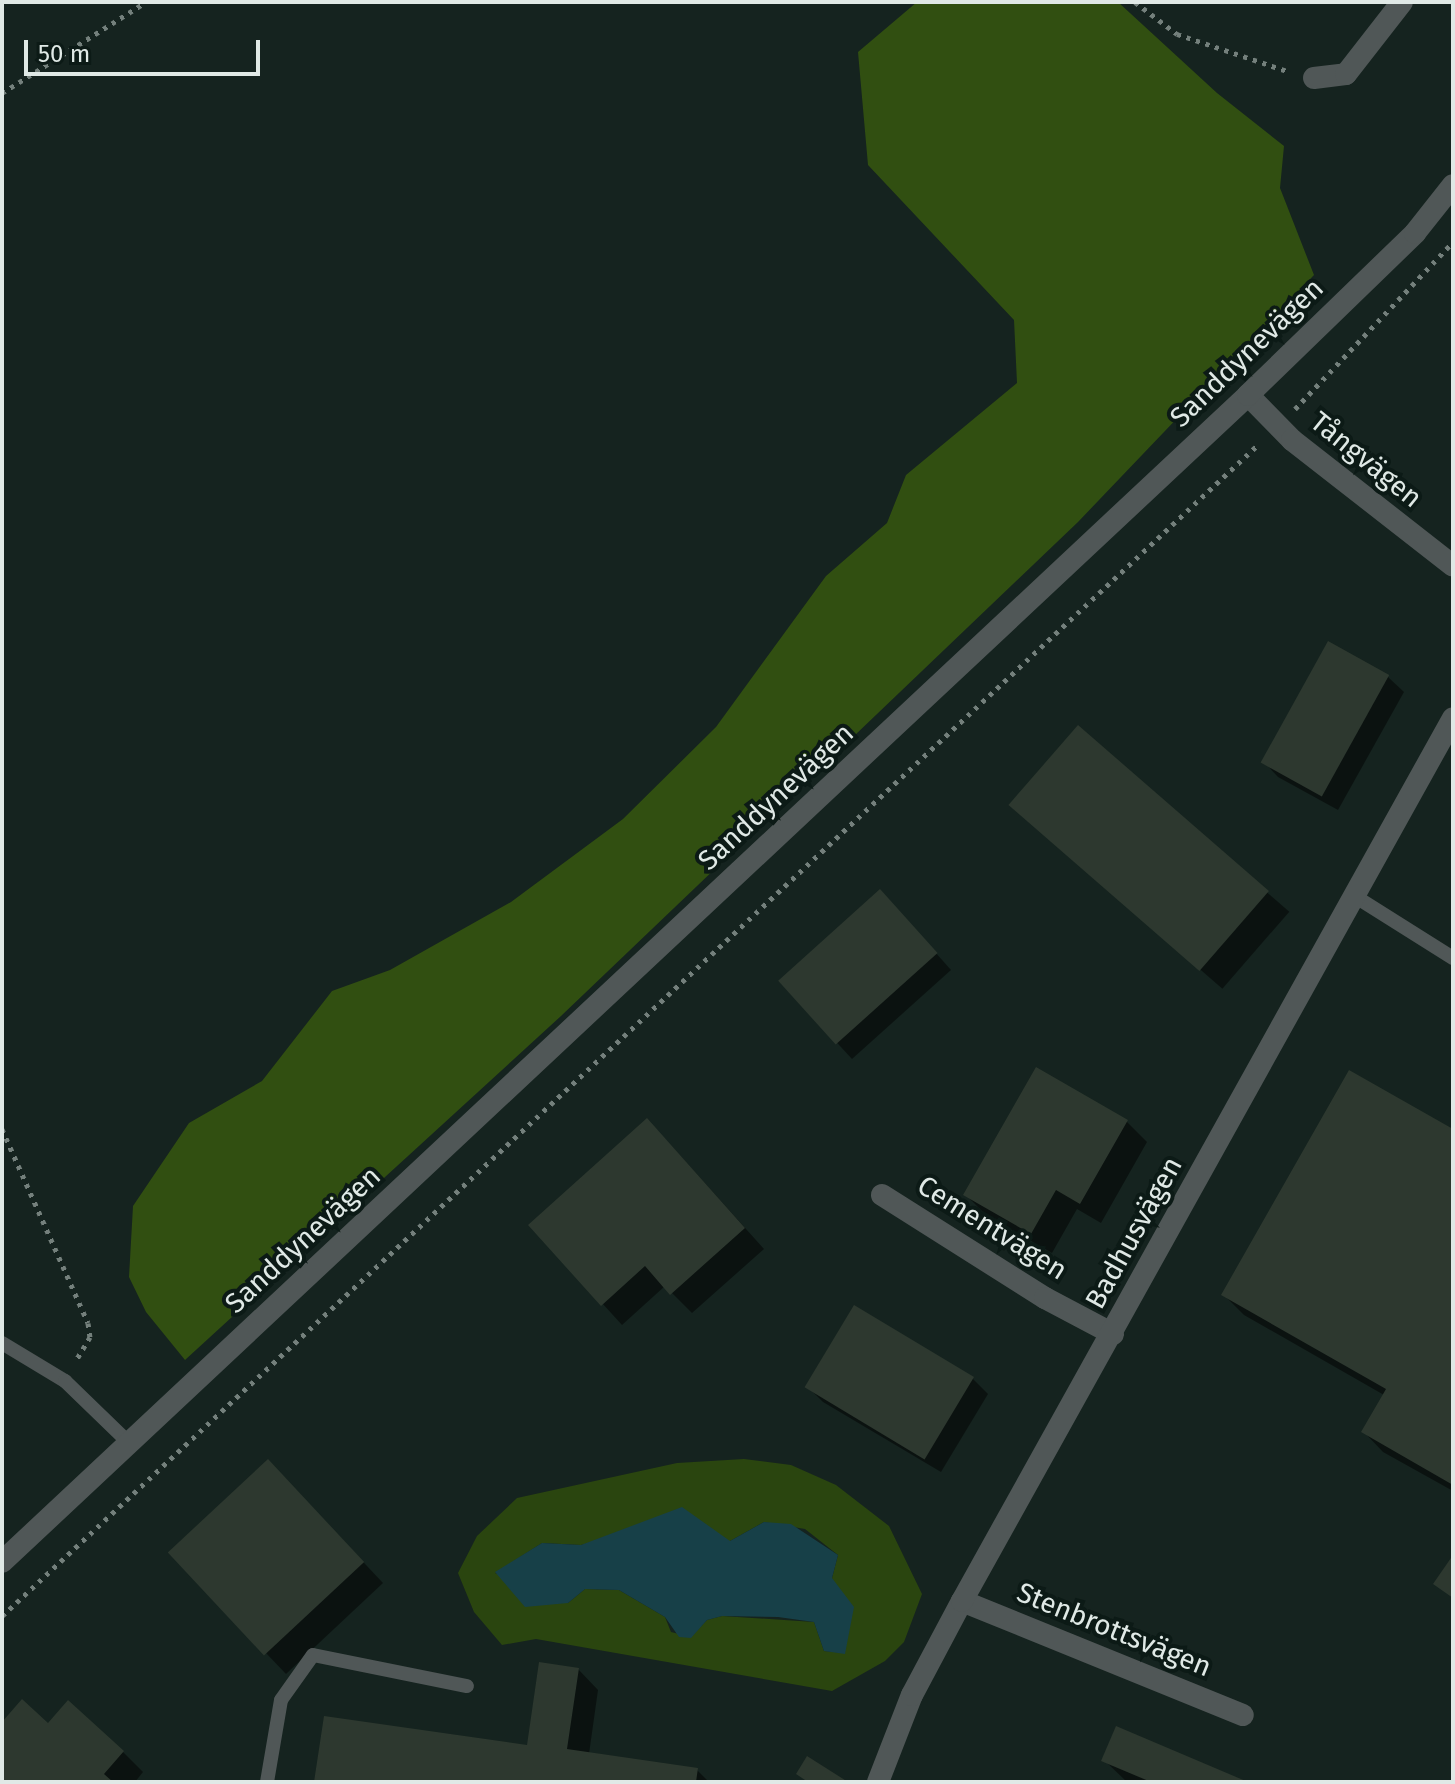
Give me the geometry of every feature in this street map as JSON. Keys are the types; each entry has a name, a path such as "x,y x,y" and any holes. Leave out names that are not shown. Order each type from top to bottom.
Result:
{"street":[{"path":"1314,78 1346,74 1402,2"},
{"name":"Sanddynevägen","path":"2,1562 1248,395 1415,233 1453,185"},
{"name":"Tångvägen","path":"1248,395 1277,426 1453,566"},
{"name":"Badhusvägen","path":"878,1782 912,1695 962,1601 1453,718"},
{"name":"Cementvägen","path":"882,1195 1113,1334"},
{"name":"Stenbrottsvägen","path":"962,1601 1243,1715"}],"lane":[{"path":"1356,897 1453,958"},
{"path":"2,1343 65,1381 130,1444"},
{"path":"267,1782 281,1700 313,1655 467,1686"}],"path":[{"path":"2,93 146,2"},
{"path":"1135,2 1177,34 1314,78"},
{"path":"2,1616 1277,426 1453,242"},
{"path":"2,1129 88,1323 90,1337 65,1381"}],"green space":[{"path":"917,2 1118,2 1217,93 1284,146 1280,188 1314,275 1078,522 561,1016 185,1360 146,1312 129,1277 133,1206 189,1123 262,1081 332,991 390,970 511,902 623,819 716,727 826,576 887,523 906,475 1017,383 1014,320 868,165 858,52"},
{"path":"744,1459 791,1465 836,1485 889,1526 922,1594 904,1642 885,1661 832,1691 536,1639 502,1645 474,1612 458,1573 477,1536 517,1498 677,1463","holes":["764,1522 805,1529 838,1555 832,1578 845,1653 824,1651 814,1622 722,1616 707,1620 691,1637 671,1632 665,1617 619,1590 585,1589 568,1603 495,1573 542,1543 581,1545 620,1534 730,1541"]}],"water":[{"path":"682,1507 730,1541 764,1522 791,1524 838,1555 832,1578 854,1607 845,1654 824,1651 814,1622 778,1617 722,1616 707,1620 691,1638 679,1637 665,1617 619,1590 585,1589 568,1603 525,1607 495,1572 542,1543 581,1545"}],"building":[{"path":"1328,641 1389,675 1322,797 1261,763"},
{"path":"1078,725 1269,891 1199,971 1008,805"},
{"path":"880,889 938,953 836,1045 778,981"},
{"path":"1036,1067 1128,1120 1080,1204 1056,1190 1031,1234 963,1195"},
{"path":"1349,1070 1453,1129 1453,1485 1361,1432 1386,1389 1221,1295"},
{"path":"647,1118 745,1228 670,1295 645,1266 601,1306 528,1225"},
{"path":"854,1305 974,1377 925,1459 805,1387"},
{"path":"268,1459 364,1562 264,1656 168,1552"},
{"path":"1453,1555 1453,1598 1433,1584"},
{"path":"539,1662 579,1668 567,1749 698,1768 696,1782 314,1782 324,1716 527,1745"},
{"path":"22,1699 48,1723 68,1700 124,1751 104,1774 113,1782 2,1782 2,1722"},
{"path":"1116,1726 1248,1782 1151,1782 1101,1761"},
{"path":"807,1756 848,1782 808,1782 796,1774"}]}
